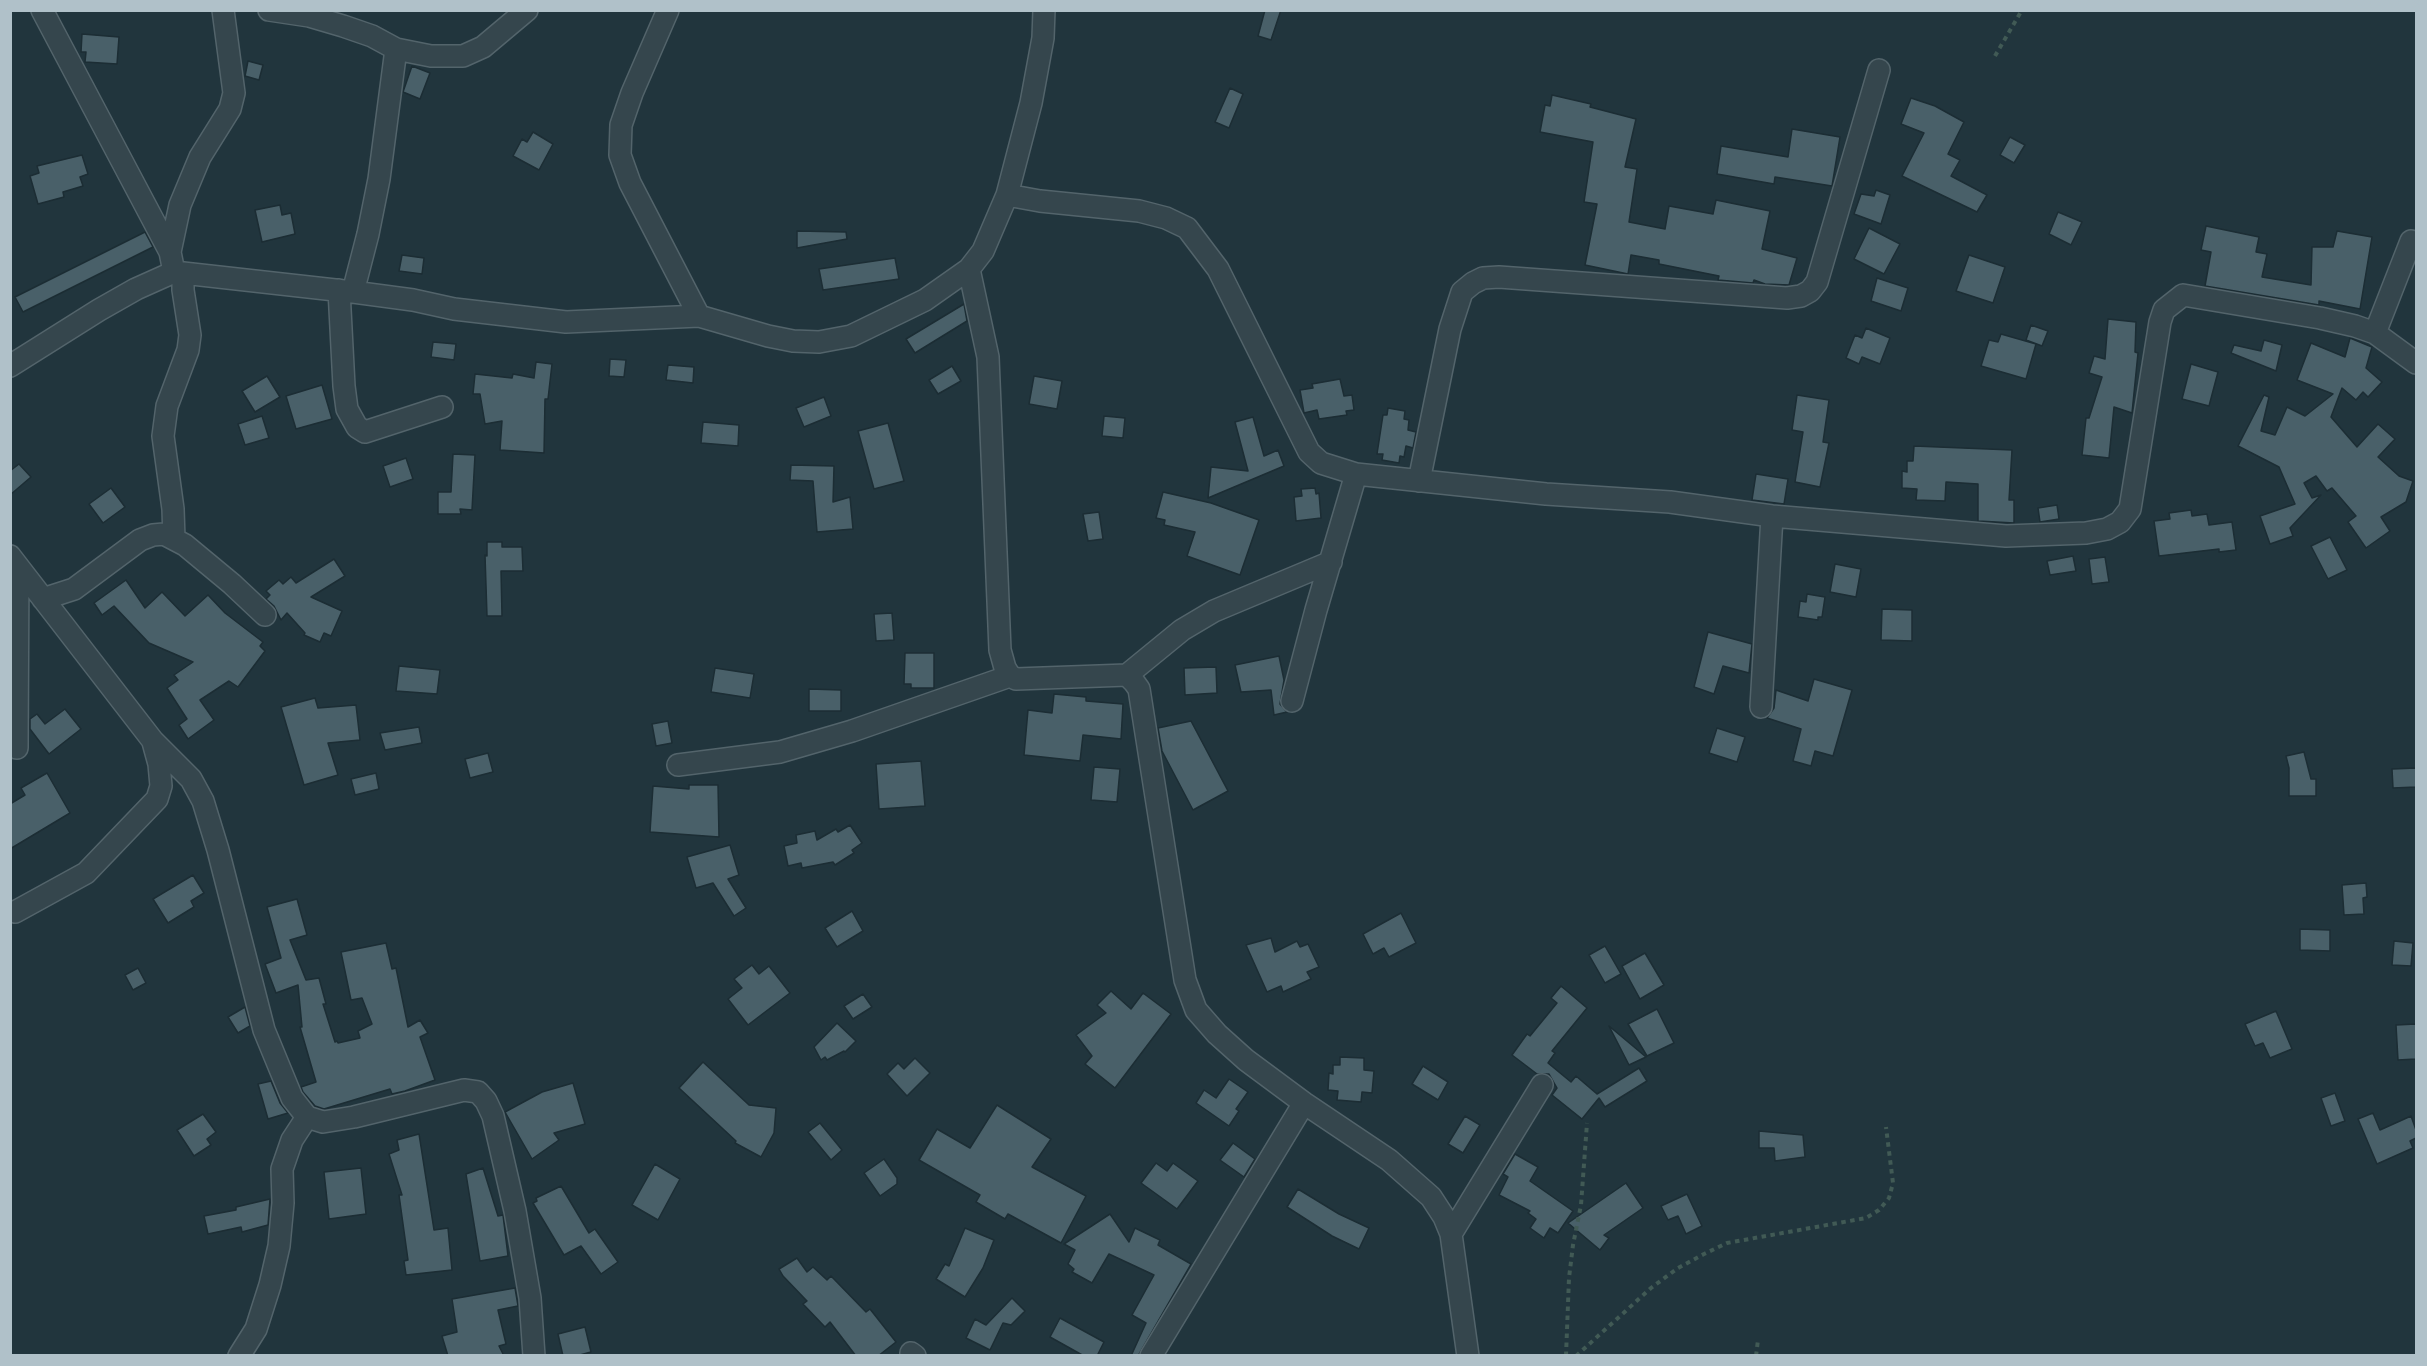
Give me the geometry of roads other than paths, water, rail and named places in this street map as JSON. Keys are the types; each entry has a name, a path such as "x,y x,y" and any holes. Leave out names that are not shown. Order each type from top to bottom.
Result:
{"street":[{"path":"42,10 176,266 183,290 189,316 188,350 167,406 163,436 174,539"},
{"path":"176,266 180,205 200,157 230,109 234,93 223,10"},
{"path":"269,10 309,16 372,36 396,49 431,56 463,56 483,47 527,10"},
{"path":"668,10 632,93 621,125 620,156 630,183 699,316"},
{"path":"10,366 99,310 176,266 228,277 412,300 454,309 567,322 699,316 793,341 819,342 850,336 924,300 969,269 983,250 1007,195 1038,69 1044,10"},
{"path":"396,49 379,179 368,234 346,291 344,386 347,409 357,427 364,432 441,407"},
{"path":"1419,481 1450,329 1462,292 1483,278 1787,298 1801,296 1810,291 1817,282 1880,70"},
{"path":"1007,195 1040,201 1139,211 1166,218 1187,228 1218,269 1309,452 1321,464 1356,474 1546,494 1670,502 1772,516 2006,536 2086,534 2108,529 2120,522 2130,509 2160,322 2164,309 2183,295 2320,318 2375,333 2416,363"},
{"path":"2375,333 2411,241"},
{"path":"969,269 988,357 1000,650 1010,676 1027,680 1127,675 1168,640 1214,611 1331,562"},
{"path":"1292,701 1356,474"},
{"path":"1761,707 1772,516"},
{"path":"43,599 74,589 140,540 164,534 186,545 265,615"},
{"path":"14,562 153,741 191,779 203,801 218,850 264,1030 292,1098 307,1117 323,1122 354,1117 464,1090 478,1092 486,1101 493,1116 515,1211 530,1298 534,1356"},
{"path":"14,562 17,748"},
{"path":"1127,675 1139,689 1185,980 1196,1010 1217,1034 1246,1060 1304,1103 1389,1160 1431,1197 1444,1217 1451,1234 1468,1356"},
{"path":"678,765 780,752 852,731 1010,676"},
{"path":"15,912 86,873 158,799 161,786 159,764 153,741"},
{"path":"1451,1234 1542,1085"},
{"path":"1151,1356 1304,1103"},
{"path":"239,1356 256,1329 270,1285 279,1246 282,1169 292,1140 307,1117"}]}
